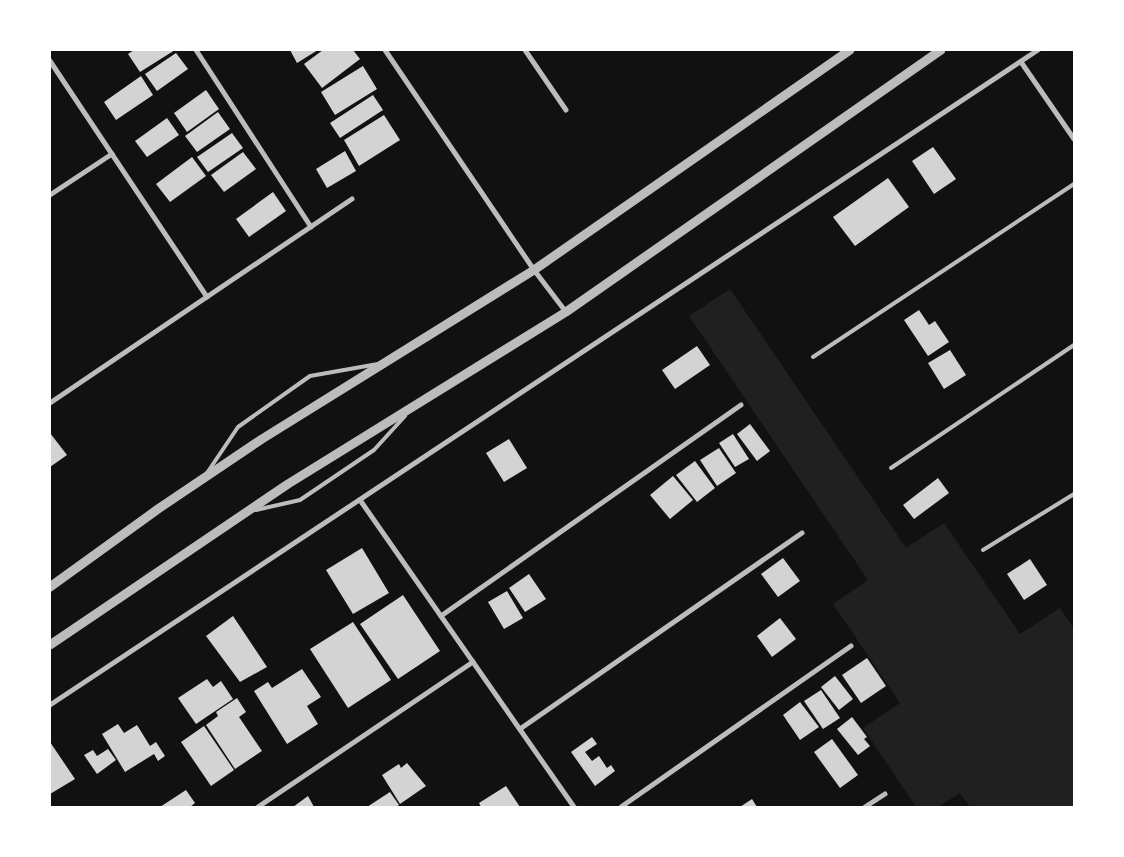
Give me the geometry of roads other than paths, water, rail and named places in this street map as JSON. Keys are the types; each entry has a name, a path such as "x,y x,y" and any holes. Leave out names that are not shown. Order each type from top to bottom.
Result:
{"street":[{"path":"196,50 311,227"},
{"path":"385,50 534,270 566,312"},
{"path":"525,50 566,110"},
{"path":"50,587 202,479 262,439 534,270 850,50"},
{"path":"50,645 288,484 566,312 941,50"},
{"path":"50,705 1038,50"},
{"path":"50,61 207,297"},
{"path":"1021,62 1074,139"},
{"path":"50,195 112,154"},
{"path":"50,402 352,199"},
{"path":"441,616 741,405"},
{"path":"360,500 574,807"},
{"path":"520,729 802,533"},
{"path":"621,807 851,646"},
{"path":"258,807 473,662"},
{"path":"865,807 885,794"}],"lane":[{"path":"813,357 1074,184"},
{"path":"891,468 1074,345"},
{"path":"202,479 238,427 310,376 385,362"},
{"path":"246,512 300,500 374,450 411,408"},
{"path":"983,550 1074,494"}]}
